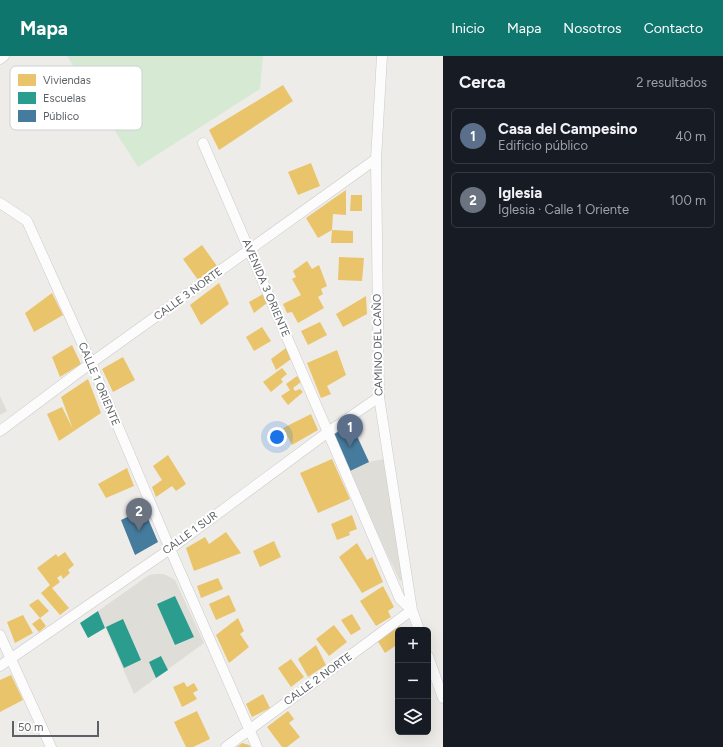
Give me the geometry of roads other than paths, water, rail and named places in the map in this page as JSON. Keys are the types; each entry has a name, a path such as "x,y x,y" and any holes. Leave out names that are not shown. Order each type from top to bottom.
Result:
{"street":[{"path":"0,58 4,56"},
{"name":"CAMINO DEL CAÑO","path":"382,56 376,159 379,397 412,610 417,627"},
{"name":"AVENIDA 3 ORIENTE","path":"203,143 400,599 412,610"},
{"name":"CALLE 3 NORTE","path":"0,431 91,363 376,159"},
{"name":"CALLE 1 ORIENTE","path":"0,203 27,221 91,363 170,549 257,747"},
{"name":"CALLE 1 SUR","path":"0,666 170,549 328,432 379,397"},
{"name":"CALLE 2 NORTE","path":"226,747 412,610"},
{"path":"0,635 51,747"},
{"path":"430,663 443,698"}],"place":[{"name":"Casa del Campesino","path":"350,447"},
{"name":"Iglesia","path":"139,531"}]}
